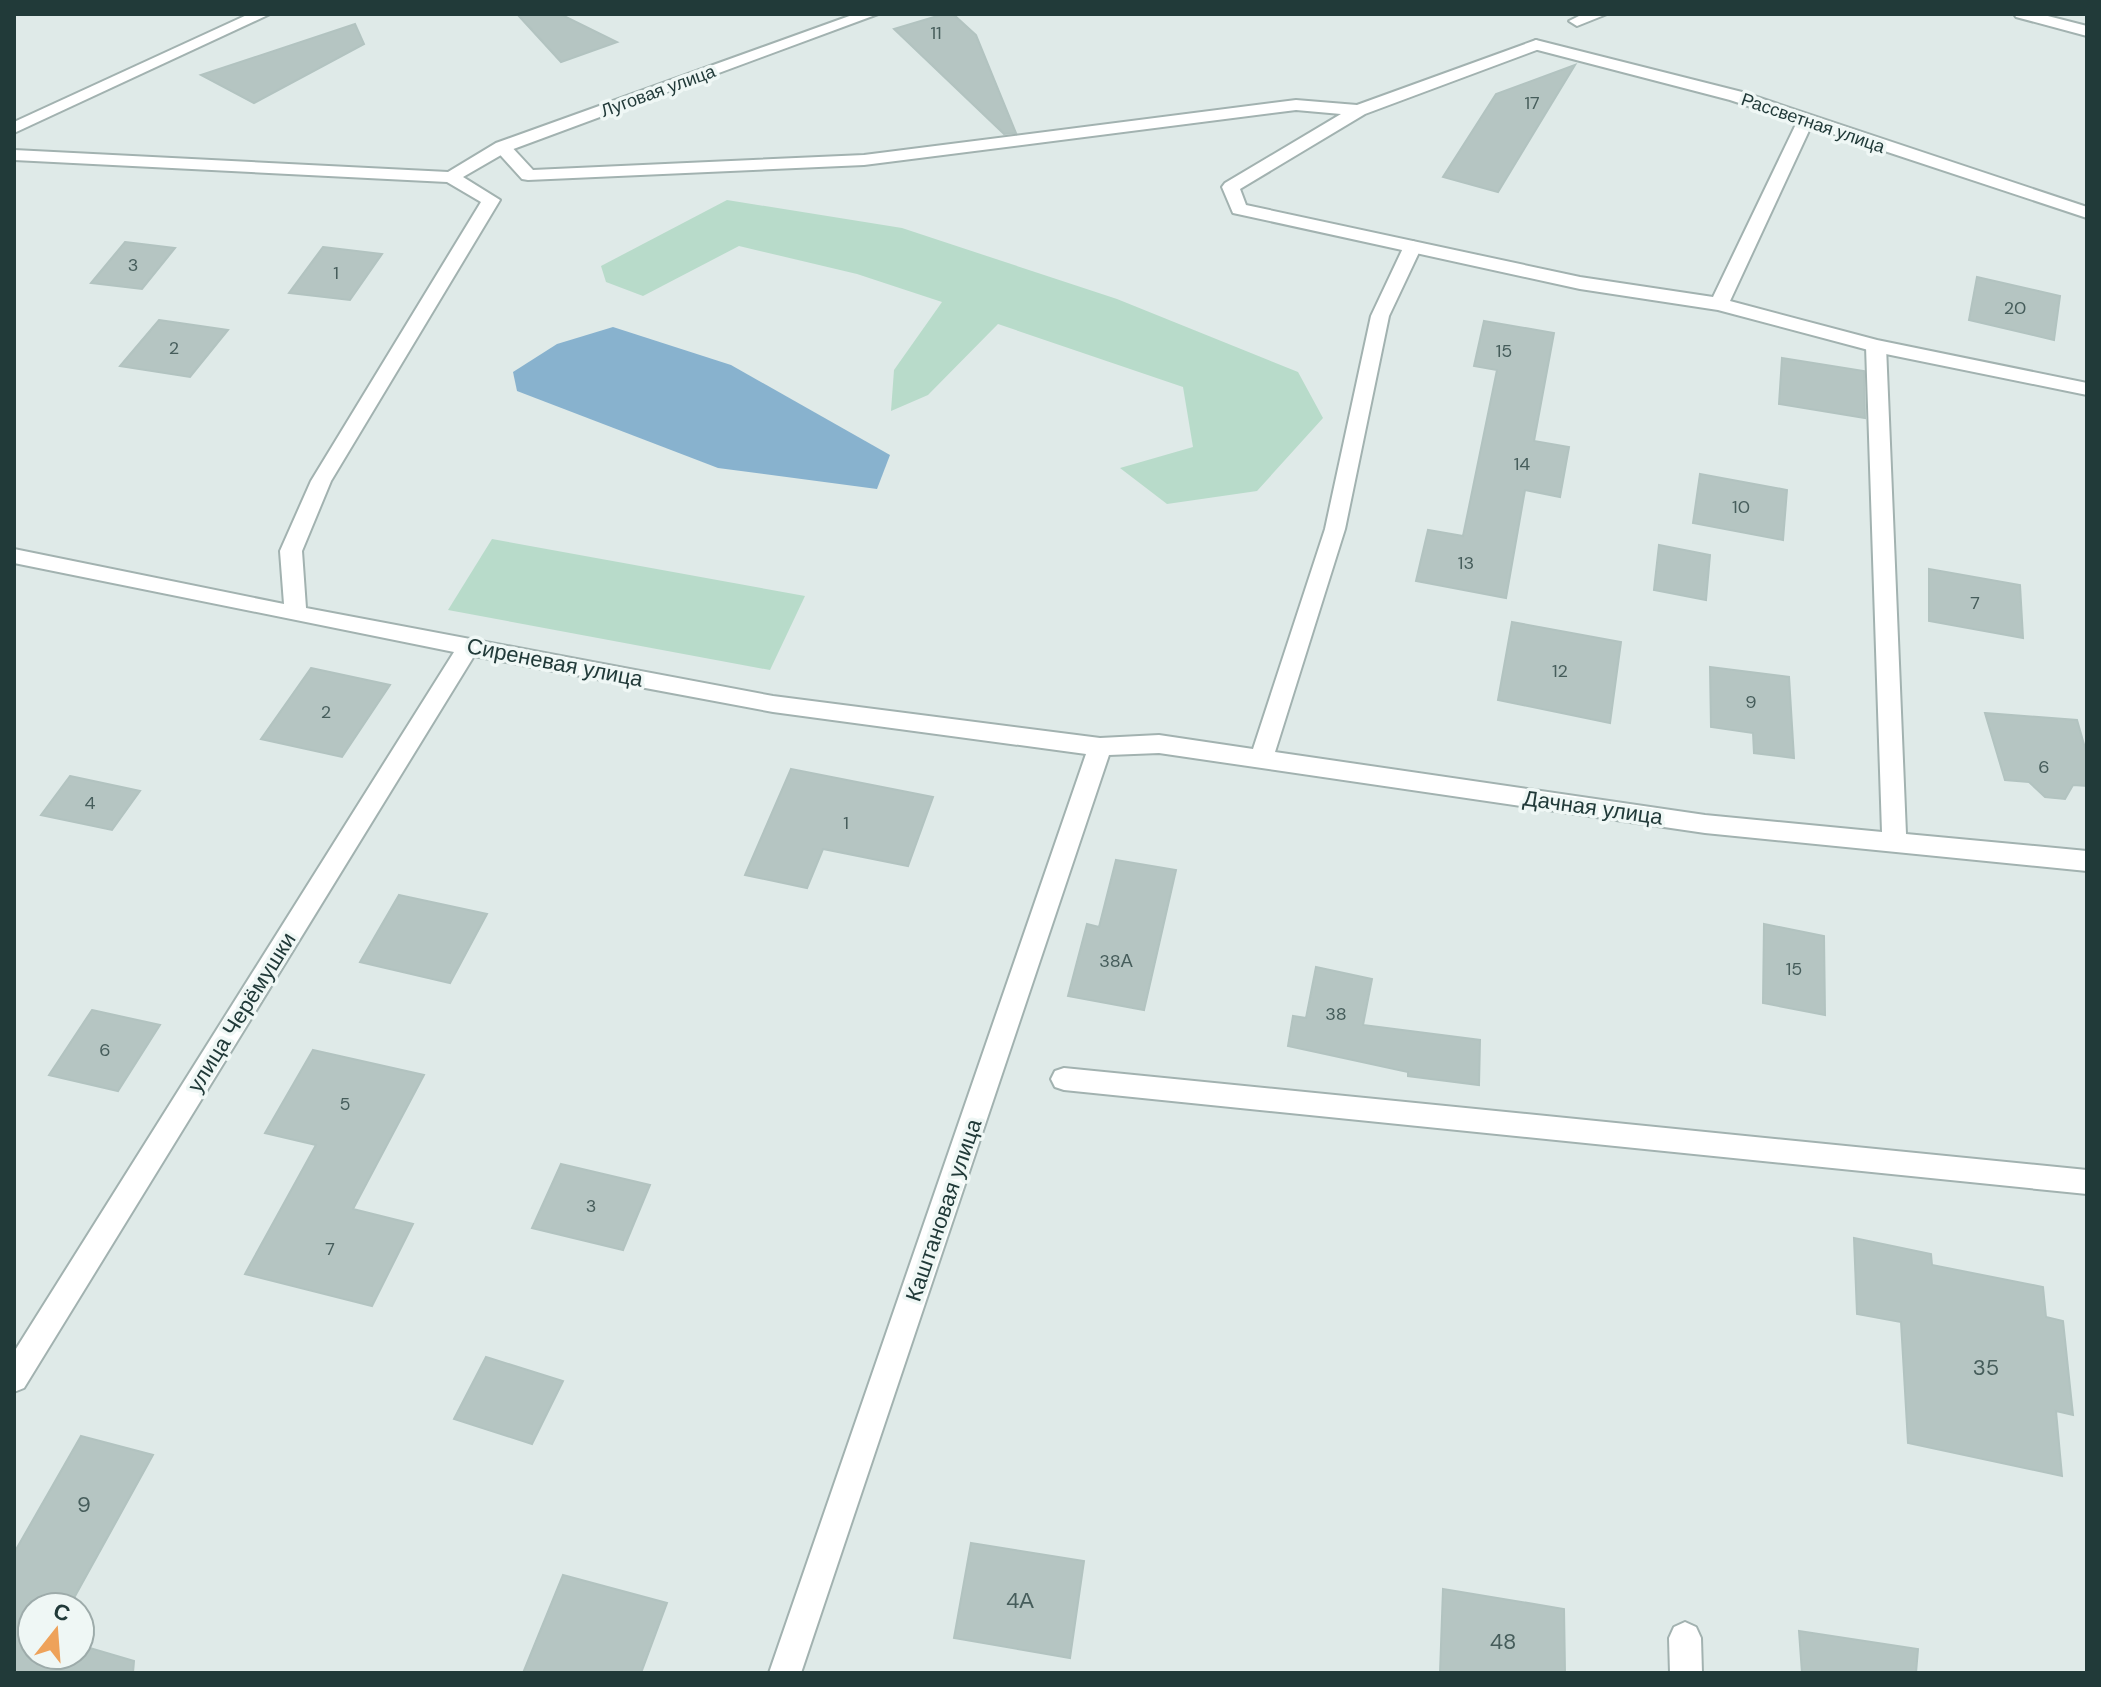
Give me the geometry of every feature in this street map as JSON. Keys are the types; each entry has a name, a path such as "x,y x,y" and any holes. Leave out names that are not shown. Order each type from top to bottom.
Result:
{"street":[{"path":"14,128 234,20 262,14"},
{"name":"Луговая улица","path":"451,177 502,147 870,14"},
{"path":"1577,21 1599,14"},
{"path":"2022,14 2087,31"},
{"name":"Рассветная улица","path":"1359,110 1536,45 1736,96 1805,122 2087,213"},
{"path":"502,147 528,175 864,160 1296,105 1359,110"},
{"path":"1359,110 1231,187 1239,209 1580,283 1719,304 1876,346 2087,389"},
{"path":"1719,304 1805,122"},
{"path":"14,155 451,177 491,200 321,481 291,551 296,614"},
{"path":"1262,758 1335,529 1380,316 1413,246"},
{"path":"1876,346 1894,843"},
{"name":"Сиреневая улица","path":"14,556 296,614 773,704 1100,747"},
{"name":"улица Черёмушки","path":"14,1378 469,646"},
{"name":"Дачная улица","path":"1100,747 1159,744 1705,824 2087,861"},
{"name":"Каштановая улица","path":"785,1673 1100,747"},
{"path":"1064,1079 2087,1182"},
{"path":"1685,1638 1686,1673"}],"green space":[{"path":"727,200 902,228 1117,299 1298,372 1323,418 1257,491 1167,504 1120,468 1193,447 1183,387 998,324 928,395 891,411 894,370 942,302 857,274 739,246 643,296 606,282 601,266"},
{"path":"492,539 805,596 770,670 448,610"}],"water":[{"path":"613,327 731,365 890,455 877,489 718,468 517,391 513,372 557,344"}],"building":[{"path":"517,14 560,14 617,42 561,62"},
{"path":"953,14 976,35 1016,133 1004,134 894,29"},
{"path":"355,24 364,44 254,103 201,75"},
{"path":"1575,65 1498,192 1443,177 1496,94"},
{"path":"125,242 175,248 142,289 91,283"},
{"path":"323,247 382,254 350,300 289,293"},
{"path":"1977,277 2060,296 2054,340 1969,320"},
{"path":"159,320 228,330 190,377 120,366"},
{"path":"1484,321 1554,333 1534,441 1569,447 1560,497 1525,490 1506,598 1416,581 1428,530 1463,536 1497,370 1474,366"},
{"path":"1782,358 1864,371 1865,418 1779,404"},
{"path":"1700,474 1787,490 1783,540 1693,523"},
{"path":"1659,545 1710,555 1706,600 1654,590"},
{"path":"1929,569 2020,585 2023,638 1929,621"},
{"path":"1512,622 1621,642 1610,723 1498,700"},
{"path":"1710,667 1789,677 1794,758 1754,753 1753,733 1711,727"},
{"path":"311,668 390,685 342,757 261,739"},
{"path":"1985,713 2077,720 2087,755 2087,786 2073,785 2065,799 2045,797 2029,782 2005,780"},
{"path":"791,769 933,797 908,866 823,849 807,888 745,875"},
{"path":"70,776 140,791 112,830 41,815"},
{"path":"1116,860 1176,870 1144,1010 1068,996 1087,924 1099,927"},
{"path":"399,895 487,914 450,983 360,962"},
{"path":"1764,924 1824,936 1825,1015 1763,1003"},
{"path":"1316,967 1372,979 1363,1025 1480,1040 1479,1085 1408,1076 1408,1072 1288,1046 1293,1016 1306,1018"},
{"path":"92,1010 160,1025 118,1091 49,1075"},
{"path":"313,1050 424,1075 353,1209 413,1224 372,1306 245,1274 316,1145 265,1133"},
{"path":"561,1164 650,1185 623,1250 532,1228"},
{"path":"1854,1238 1931,1254 1932,1265 2043,1287 2046,1317 2063,1321 2073,1415 2056,1411 2062,1476 1908,1443 1901,1322 1857,1314"},
{"path":"486,1357 563,1381 532,1444 454,1419"},
{"path":"81,1436 153,1455 78,1591 16,1591 16,1671 96,1671 96,1650 134,1661 133,1673 14,1673 14,1553"},
{"path":"971,1543 1084,1561 1070,1658 954,1638"},
{"path":"563,1575 667,1603 641,1673 523,1673"},
{"path":"1443,1589 1564,1609 1565,1673 1440,1673"},
{"path":"1799,1631 1918,1649 1916,1673 1802,1673"}]}
